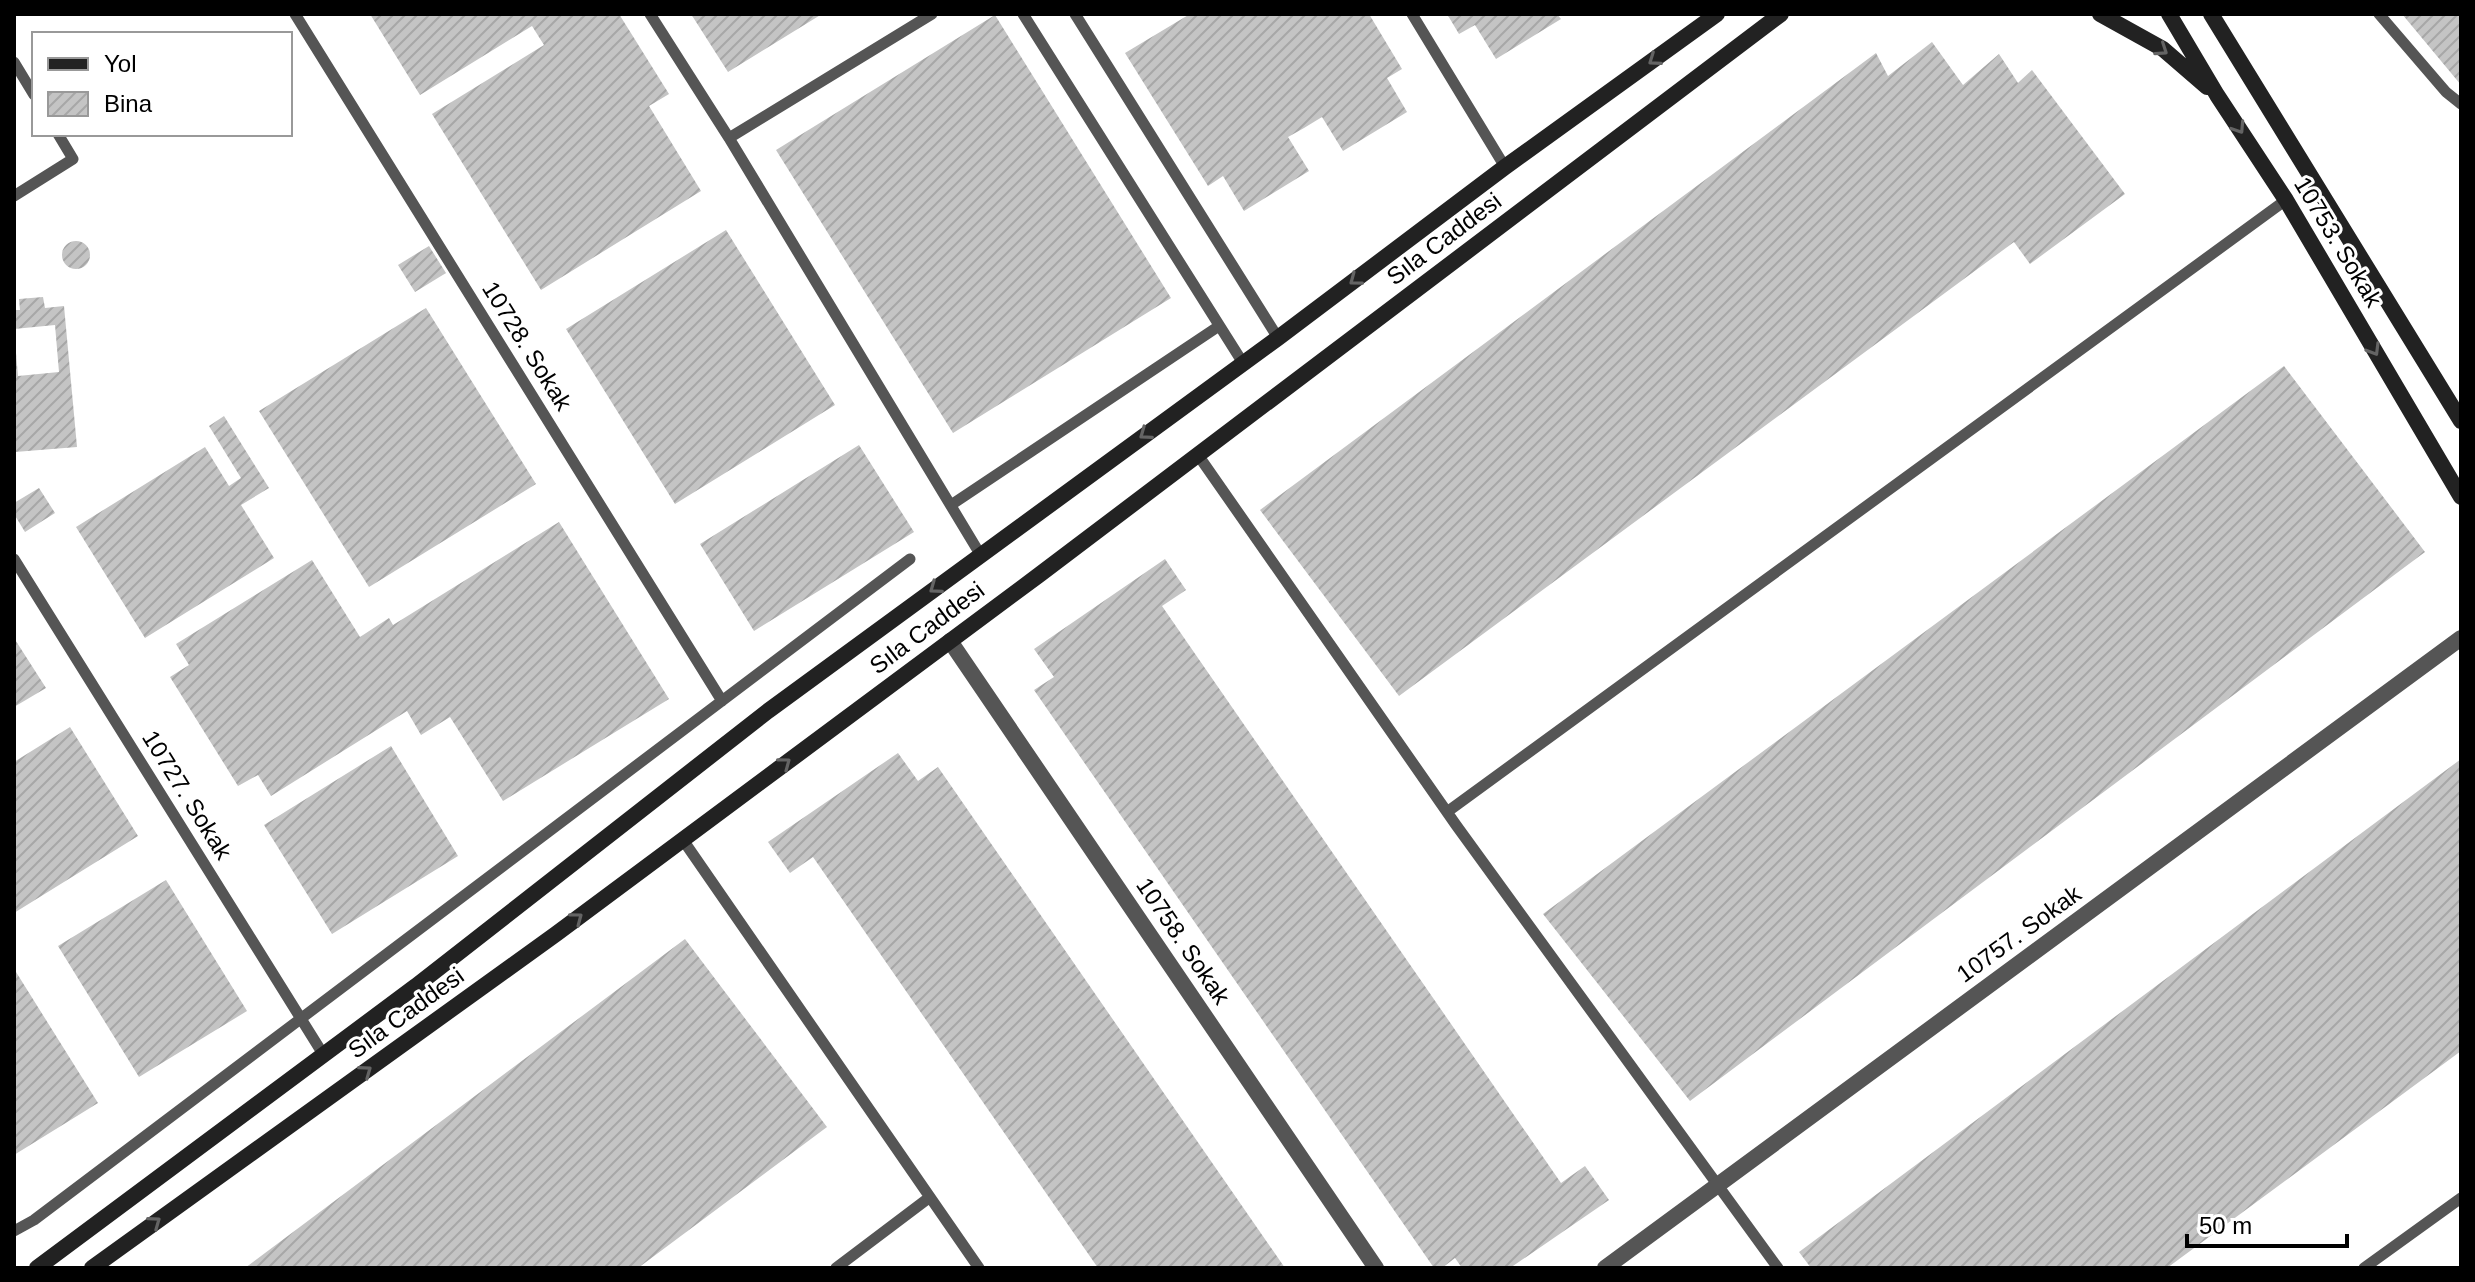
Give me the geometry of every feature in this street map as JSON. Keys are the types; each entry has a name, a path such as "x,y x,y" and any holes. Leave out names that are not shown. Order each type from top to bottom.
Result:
{"street":[{"name":"Sıla Caddesi","path":"37,1268 416,986 768,711 1717,14"},
{"name":"Sıla Caddesi","path":"92,1268 683,840 1776,18 1796,14"},
{"path":"2100,14 2163,49 2217,95"},
{"name":"10753. Sokak","path":"2169,14 2217,95 2286,200 2461,497"},
{"name":"10753. Sokak","path":"2211,14 2461,421"},
{"name":"10757. Sokak","path":"1605,1268 2461,638"},
{"name":"10758. Sokak","path":"950,641 1376,1268"}],"lane":[{"name":"10728. Sokak","path":"295,14 722,701"},
{"path":"650,14 729,138 980,554"},
{"path":"729,138 932,14"},
{"path":"1023,14 1243,363"},
{"path":"1412,14 1505,167"},
{"path":"2379,14 2446,92 2461,104"},
{"path":"1079,15 1278,338"},
{"path":"14,62 32,92"},
{"path":"14,196 73,159 59,136"},
{"path":"1447,812 2286,200"},
{"path":"951,505 1219,326"},
{"path":"1198,455 1447,812 1778,1268"},
{"name":"10727. Sokak","path":"14,559 323,1054"},
{"path":"14,1231 34,1220 910,559"},
{"path":"683,840 979,1268"},
{"path":"836,1268 930,1197"},
{"path":"2364,1268 2461,1198"}],"building":[{"path":"370,14 619,14 669,94 649,106 701,191 541,290 432,114 544,45 532,26 420,95"},
{"path":"691,14 822,14 728,72"},
{"path":"1190,14 1369,14 1402,69 1387,78 1407,112 1343,151 1322,117 1288,137 1309,171 1244,211 1223,176 1208,186 1125,53"},
{"path":"1447,14 1557,14 1561,19 1496,59 1475,25 1459,34"},
{"path":"2402,14 2461,14 2461,85"},
{"path":"995,15 1171,298 953,433 776,150"},
{"path":"1932,42 1963,85 1999,54 2018,83 2032,70 2125,194 2030,264 2014,242 1399,696 1260,510 1876,53 1888,76"},
{"path":"726,230 835,405 675,504 566,329"},
{"path":"76,241 86,245 90,255 86,265 76,269 66,265 62,255 66,245"},
{"path":"429,246 446,273 415,292 398,265"},
{"path":"43,297 45,308 64,306 77,447 15,452 14,353 18,376 59,372 55,325 14,329 14,310 20,310 19,299"},
{"path":"426,308 536,484 369,587 259,411"},
{"path":"2284,366 2425,552 1690,1101 1543,914"},
{"path":"224,416 269,488 241,505 274,558 145,638 76,527 205,447 229,486 241,478 209,426"},
{"path":"859,445 914,532 754,631 700,544"},
{"path":"39,488 55,513 25,532 14,514 14,503"},
{"path":"559,522 669,699 503,801 450,717 421,735 407,711 271,796 258,775 238,786 170,677 189,665 176,644 312,560 360,637 389,618 393,625"},
{"path":"1165,559 1186,590 1162,606 1561,1183 1585,1166 1609,1200 1510,1268 1462,1268 1455,1258 1442,1268 1434,1268 1034,690 1054,677 1034,649"},
{"path":"14,638 46,688 14,707"},
{"path":"70,727 138,836 14,913 14,762"},
{"path":"391,746 458,856 332,934 264,825"},
{"path":"898,753 918,781 938,767 1285,1268 1098,1268 813,857 790,873 768,842"},
{"path":"2461,759 2461,1051 2167,1268 1811,1268 1799,1252"},
{"path":"166,880 247,1011 139,1077 58,946"},
{"path":"685,939 827,1127 638,1268 245,1268"},
{"path":"14,973 98,1103 14,1155"}]}
